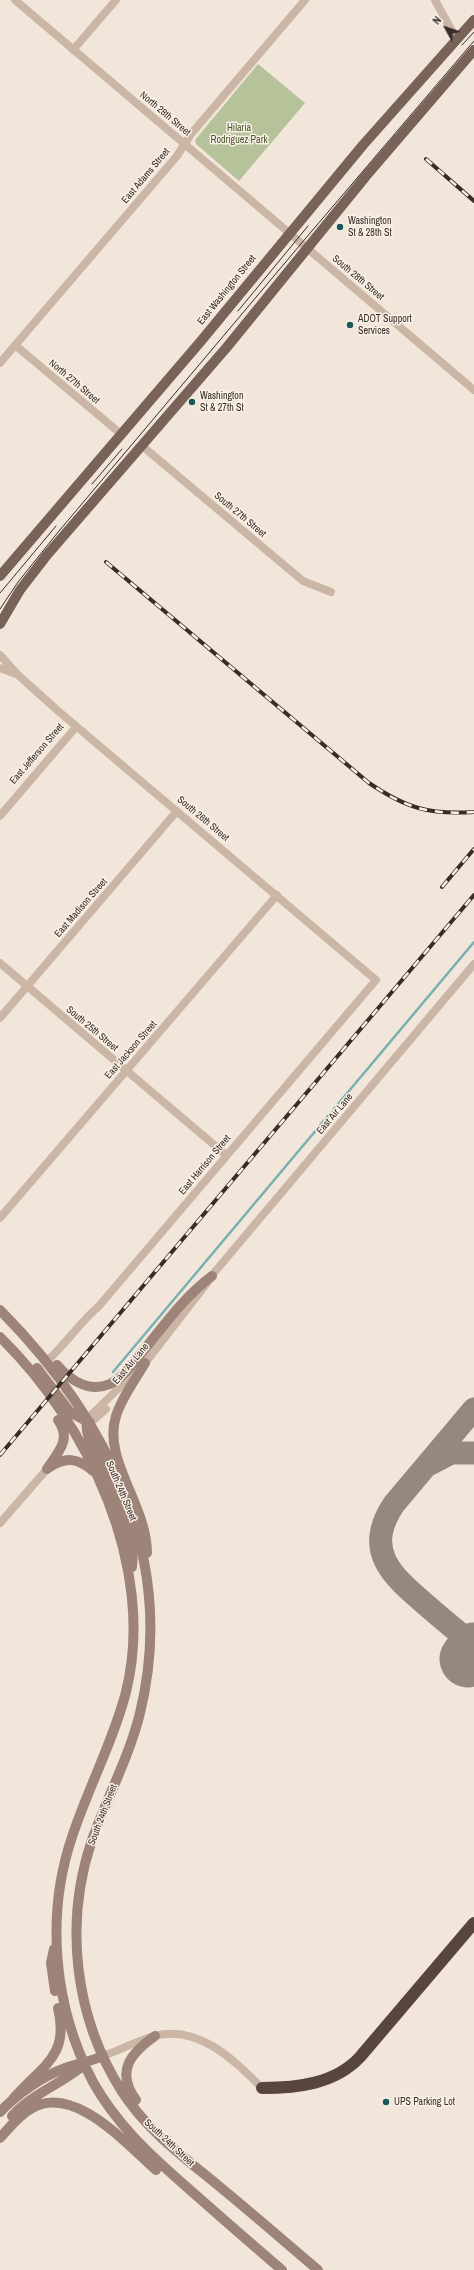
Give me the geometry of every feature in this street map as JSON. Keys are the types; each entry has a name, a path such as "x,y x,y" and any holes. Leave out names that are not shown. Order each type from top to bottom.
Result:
{"highway":[{"path":"262,2088 284,2088 317,2082 335,2076 350,2067 474,1923"}],"main road":[{"name":"East Washington Street","path":"0,576 363,145 474,20"},
{"path":"0,624 20,590 47,555 227,347 305,247 474,50"},
{"path":"0,1310 30,1342 74,1382 95,1387 109,1384 125,1372 195,1289 212,1276"},
{"path":"1,1341 12,1344 37,1368 70,1412 88,1421 88,1437 116,1497 130,1541 133,1558 131,1581"},
{"path":"1,1341 64,1431 63,1442 47,1469"},
{"name":"South 24th Street","path":"1,1341 53,1401 83,1449 103,1489 118,1529 131,1581 132,1649 127,1688 117,1725 72,1837 66,1856 59,1902 56,1940 59,1972 64,2004 74,2038 85,2064 103,2098 134,2139 206,2206 282,2270"},
{"name":"South 24th Street","path":"49,1359 88,1421 128,1502 147,1571 150,1645 147,1678 139,1714 127,1754 92,1841 79,1891 77,1946 79,1976 91,2025 103,2056 121,2090 156,2134 318,2270"},
{"path":"145,1363 118,1410 112,1438 114,1451 137,1505 146,1536 147,1571"},
{"path":"47,1469 62,1461 73,1459 79,1461 95,1473"},
{"path":"0,2112 52,2058 60,2044 62,2024 51,1963 56,1940"},
{"path":"155,2036 139,2048 130,2058 126,2076 128,2088 154,2123 219,2186"},
{"path":"13,2099 59,2071 85,2064 103,2056"},
{"path":"0,2130 28,2101 72,2076 85,2064"},
{"path":"0,2138 20,2116 33,2108 55,2102 74,2106 101,2122 179,2189 206,2206"}],"street":[{"name":"North 28th Street","path":"15,0 305,247"},
{"path":"73,50 116,0"},
{"name":"East Adams Street","path":"0,363 305,0"},
{"path":"435,0 457,40"},
{"name":"South 28th Street","path":"305,247 474,390"},
{"name":"North 27th Street","path":"15,345 121,434"},
{"name":"South 27th Street","path":"141,445 303,581 331,592"},
{"name":"South 26th Street","path":"0,656 16,674 76,726 376,980"},
{"name":"South 26th Street","path":"0,668 16,674"},
{"name":"East Jefferson Street","path":"0,816 76,726"},
{"name":"East Madison Street","path":"0,1018 177,811"},
{"name":"East Jackson Street","path":"0,1218 277,895"},
{"name":"South 25th Street","path":"0,963 226,1155"},
{"name":"East Air Lane","path":"88,1421 120,1387 193,1296 212,1276 474,964"},
{"name":"East Harrison Street","path":"49,1359 99,1306 376,980"},
{"name":"East Air Lane","path":"88,1421 106,1409 197,1298 212,1276"},
{"path":"0,1523 47,1469"},
{"path":"103,2056 155,2036 178,2034 202,2039 220,2051 262,2088"}],"green space":[{"name":"Hilaria Rodriguez Park","path":"258,64 305,103 239,181 196,144 195,140"}],"waterway":[{"path":"113,1372 474,942"}],"taxiway":[{"path":"474,1409 394,1504 385,1520 381,1535 381,1548 385,1560 401,1583 474,1645"},
{"path":"430,1464 451,1453 474,1453"}],"runway":[{"path":"468,1659 474,1651"}],"tram line":[{"path":"462,45 474,32"},
{"path":"0,609 18,582 59,531 474,41"},
{"path":"238,311 308,226"},
{"path":"92,484 122,449"},
{"path":"0,593 56,526"}],"railway":[{"path":"426,159 474,201"},
{"path":"106,562 369,783 382,792 407,804 431,811 458,813 474,812"},
{"path":"442,887 474,849"},
{"path":"0,1455 474,895"}],"place":[{"name":"Washington St & 28th St","path":"340,227"},
{"name":"ADOT Support Services","path":"350,325"},
{"name":"Washington St & 27th St","path":"192,402"},
{"name":"UPS Parking Lot","path":"386,2102"}]}
